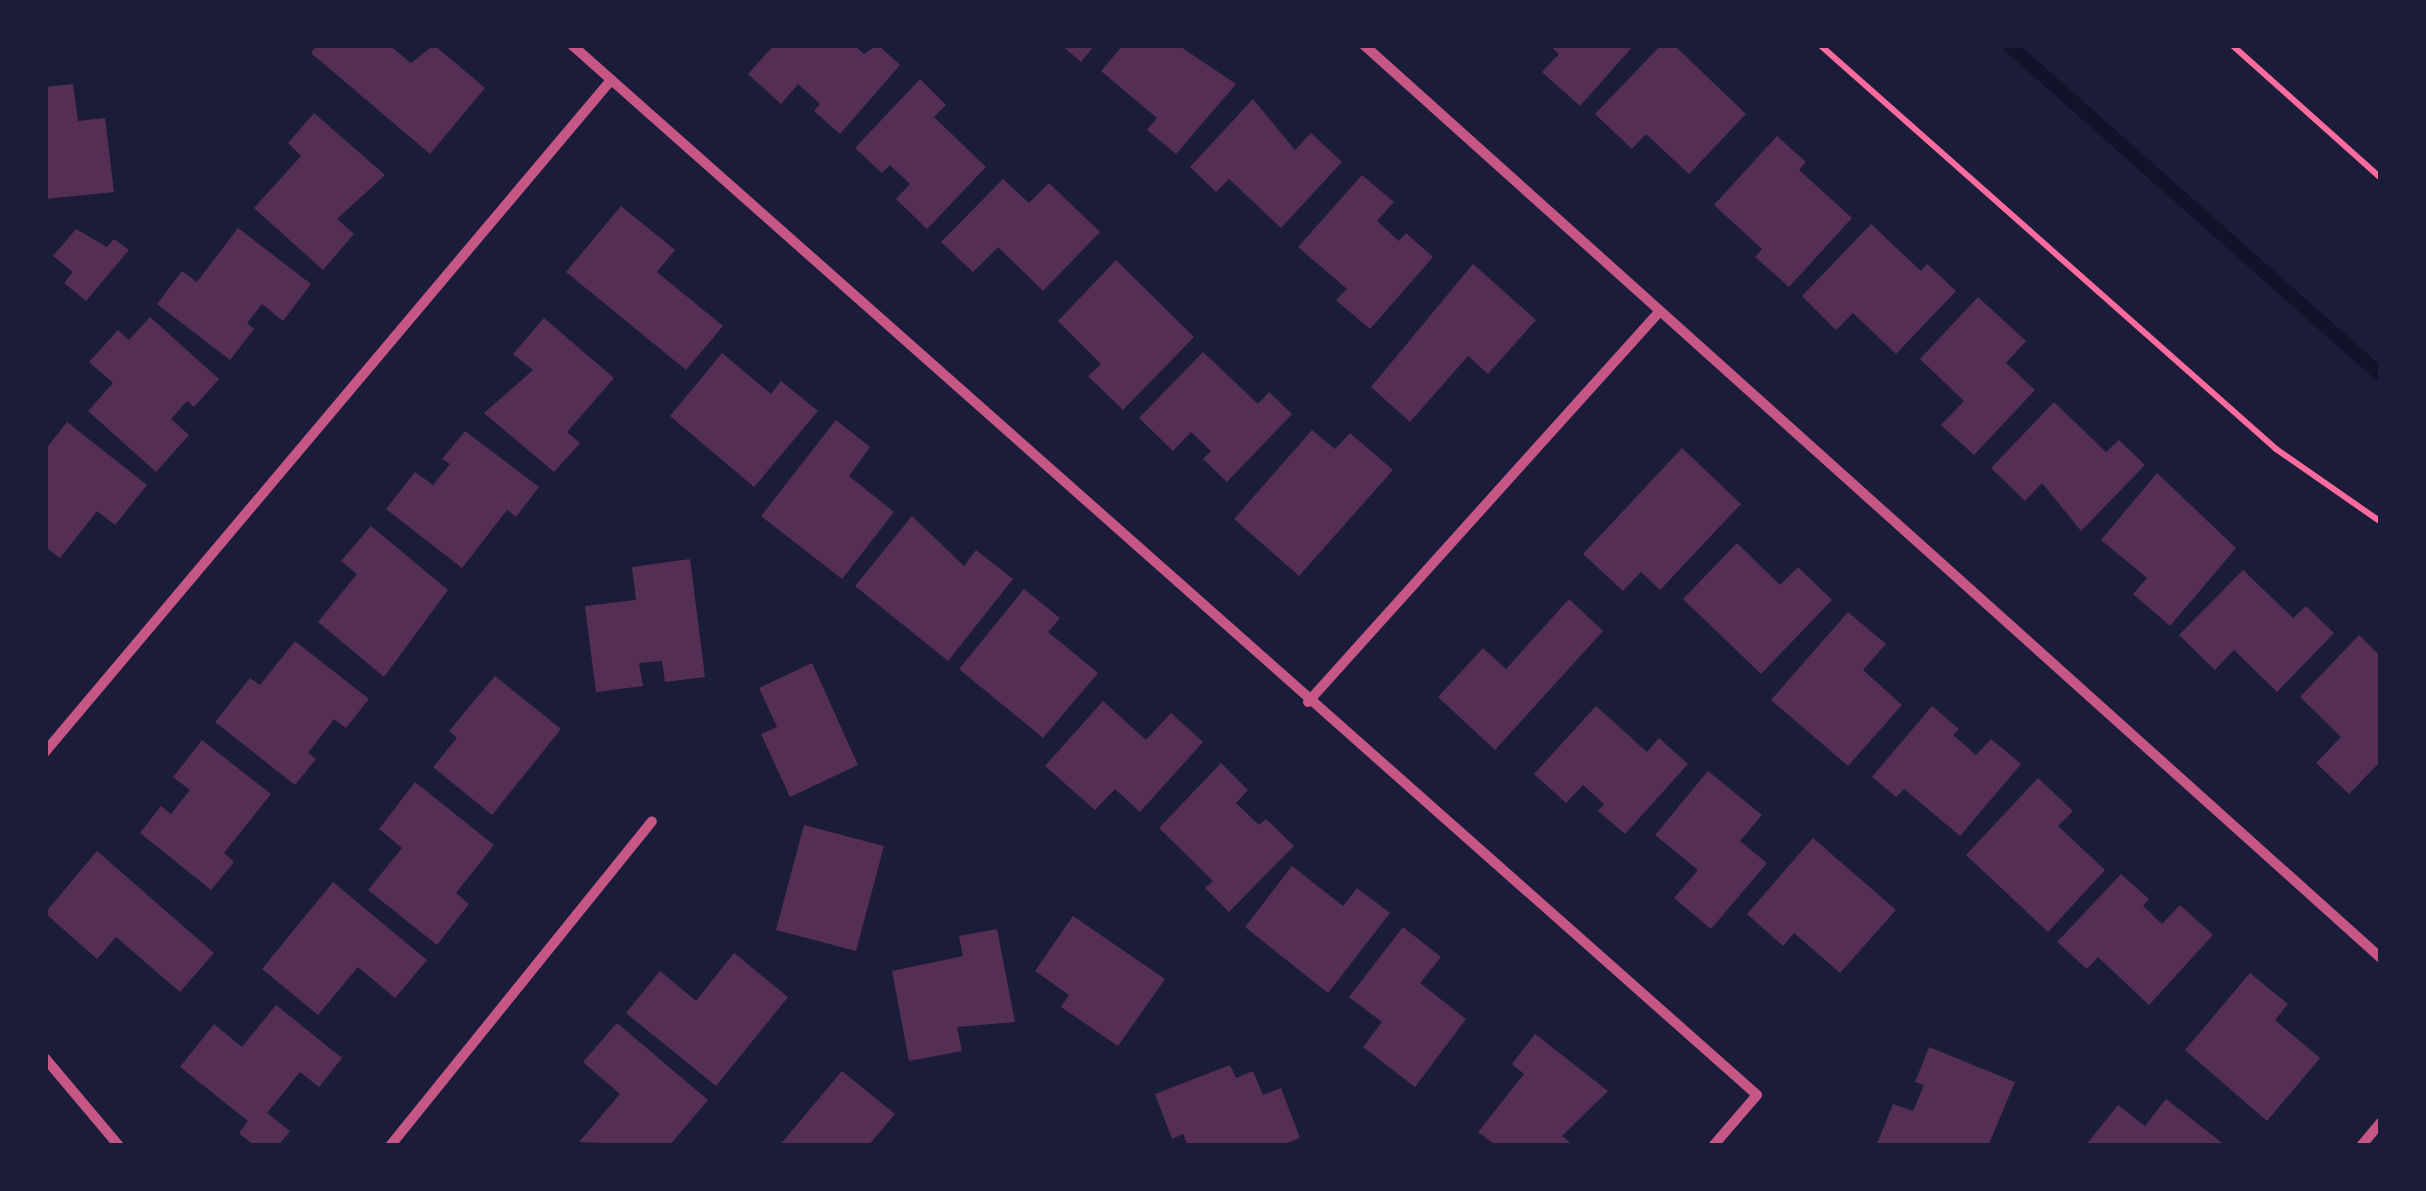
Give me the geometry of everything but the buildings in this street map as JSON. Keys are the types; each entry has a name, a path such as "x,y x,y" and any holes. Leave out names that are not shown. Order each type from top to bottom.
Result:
{"street":[{"path":"572,45 1308,702 1757,1095 1714,1146"},
{"path":"1364,45 2381,958"},
{"path":"45,752 612,80"},
{"path":"1308,702 1659,312"},
{"path":"390,1146 652,821"},
{"path":"45,1058 119,1146"},
{"path":"2361,1146 2381,1122"}],"path":[{"path":"1820,45 2276,448 2381,522"},
{"path":"2232,45 2381,178"}],"waterway":[{"path":"2009,45 2381,375"}]}
